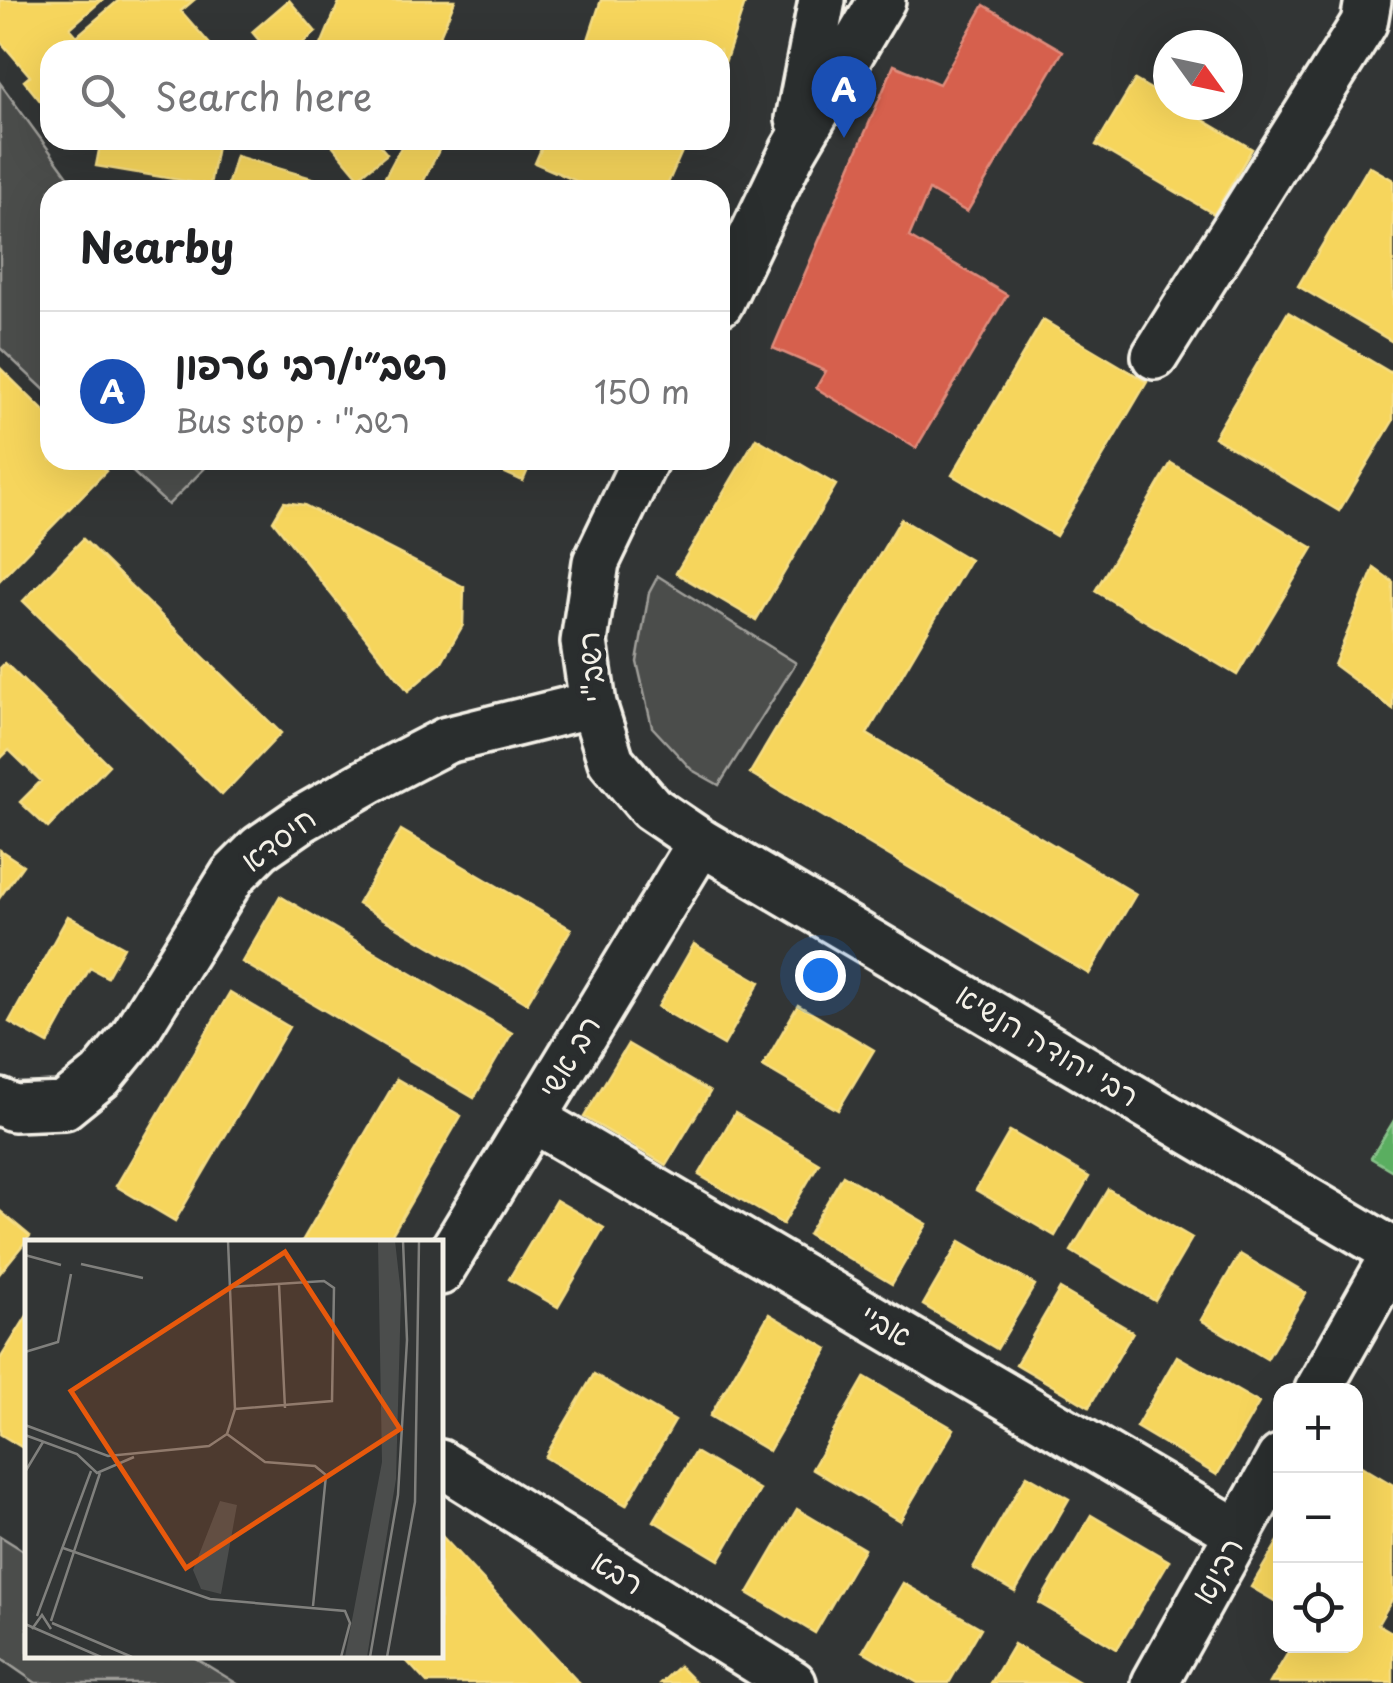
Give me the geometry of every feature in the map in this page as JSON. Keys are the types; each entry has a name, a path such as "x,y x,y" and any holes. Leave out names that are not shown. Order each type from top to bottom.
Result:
{"street":[{"path":"793,151 822,0"},
{"path":"730,282 793,151 882,0"},
{"path":"1154,356 1364,23 1372,0 1393,20"},
{"name":"רשב\"י","path":"640,470 596,562 584,642 592,704 611,760 651,808 700,842"},
{"name":"חיסדא","path":"0,1102 13,1108 64,1106 101,1076 132,1038 232,875 260,848 302,818 447,740 592,704"},
{"name":"רב אשי","path":"442,1269 700,842"},
{"name":"רבי יהודה הנשיא","path":"700,842 1393,1254"},
{"name":"אביי","path":"533,1119 1239,1532"},
{"path":"1322,1383 1393,1254"},
{"name":"רבא","path":"442,1463 794,1683"},
{"name":"רבינא","path":"1155,1683 1273,1471"}],"shaded area":[{"path":"0,83 40,138 40,150 49,150 71,180 40,180 40,386 0,348"},
{"path":"131,470 203,470 168,505"},
{"path":"658,576 796,663 719,785 692,770 652,727 637,662 649,593"},
{"path":"0,1536 25,1552 25,1658 195,1658 236,1683 36,1683 0,1658"}],"building: Homes":[{"path":"0,0 102,0 70,28 77,36 119,0 194,0 181,11 206,40 40,40 40,101 24,81 30,76 0,41"},
{"path":"289,0 316,32 307,40 259,40 252,32"},
{"path":"340,0 455,0 438,40 323,40"},
{"path":"601,0 746,0 730,47 730,40 588,40"},
{"path":"1135,80 1153,90 1153,120 1203,120 1252,149 1214,214 1096,145"},
{"path":"99,150 216,150 211,180 180,180 96,166"},
{"path":"336,150 384,150 387,154 359,177"},
{"path":"400,150 439,150 424,180 383,180"},
{"path":"541,150 683,150 669,180 574,180 535,163"},
{"path":"236,156 318,180 229,180"},
{"path":"1369,166 1393,180 1393,342 1298,286"},
{"path":"1288,312 1393,374 1393,421 1339,511 1214,437"},
{"path":"1043,320 1147,382 1056,536 952,475"},
{"path":"0,368 40,407 40,470 106,471 0,580"},
{"path":"756,438 836,485 756,620 676,573"},
{"path":"1171,463 1313,548 1237,675 1095,591"},
{"path":"499,470 528,470 523,481"},
{"path":"284,502 304,505 464,587 463,625 441,663 408,691 273,521"},
{"path":"901,519 970,560 867,734 1136,894 1089,974 750,773"},
{"path":"83,539 281,733 222,795 23,601"},
{"path":"1374,568 1393,582 1393,709 1334,665"},
{"path":"5,663 109,765 48,828 20,802 41,781 9,750 0,759 0,668"},
{"path":"401,830 571,929 527,1003 358,904"},
{"path":"0,850 23,865 0,897"},
{"path":"280,896 512,1033 474,1098 242,962"},
{"path":"68,916 124,947 107,977 90,968 48,1044 9,1022"},
{"path":"694,944 760,982 724,1045 658,1007"},
{"path":"230,992 289,1027 175,1221 116,1186"},
{"path":"798,1005 874,1050 838,1110 763,1066"},
{"path":"628,1044 710,1092 666,1165 584,1117"},
{"path":"397,1079 461,1116 389,1240 303,1240"},
{"path":"735,1113 819,1163 783,1224 699,1175"},
{"path":"1010,1131 1089,1177 1055,1236 976,1190"},
{"path":"843,1175 927,1224 892,1284 808,1234"},
{"path":"1108,1189 1192,1238 1155,1301 1071,1251"},
{"path":"556,1200 604,1228 558,1307 509,1279"},
{"path":"0,1211 30,1236 0,1273"},
{"path":"960,1241 1035,1285 997,1349 923,1305"},
{"path":"1240,1254 1306,1293 1267,1359 1201,1320"},
{"path":"1060,1289 1133,1332 1089,1407 1016,1364"},
{"path":"769,1314 828,1349 769,1451 710,1416"},
{"path":"25,1319 25,1449 0,1434 0,1359"},
{"path":"1177,1356 1259,1403 1217,1475 1136,1427"},
{"path":"594,1374 675,1421 626,1505 545,1457"},
{"path":"865,1377 954,1429 900,1521 812,1469"},
{"path":"695,1452 760,1490 719,1560 654,1521"},
{"path":"1363,1467 1393,1485 1393,1598 1378,1624 1393,1633 1393,1683 1270,1683 1288,1653 1363,1653"},
{"path":"1027,1475 1069,1499 1015,1592 973,1568"},
{"path":"797,1509 864,1549 815,1633 748,1593"},
{"path":"1091,1515 1169,1561 1117,1649 1039,1603"},
{"path":"442,1536 579,1683 427,1683 404,1658 442,1658"},
{"path":"1273,1550 1273,1600 1251,1587"},
{"path":"903,1583 981,1628 949,1683 918,1683 863,1651"},
{"path":"1014,1644 1081,1683 991,1683"},
{"path":"679,1666 696,1683 661,1683"}],"building: Shops":[{"path":"984,5 1063,51 967,212 929,190 909,237 1007,295 916,448 816,388 826,371 773,348 894,65 939,84"}],"building: Public":[{"path":"1393,1122 1393,1171 1371,1158"}],"place":[{"name":"רשב״י/רבי טרפון","path":"844,138"}]}
